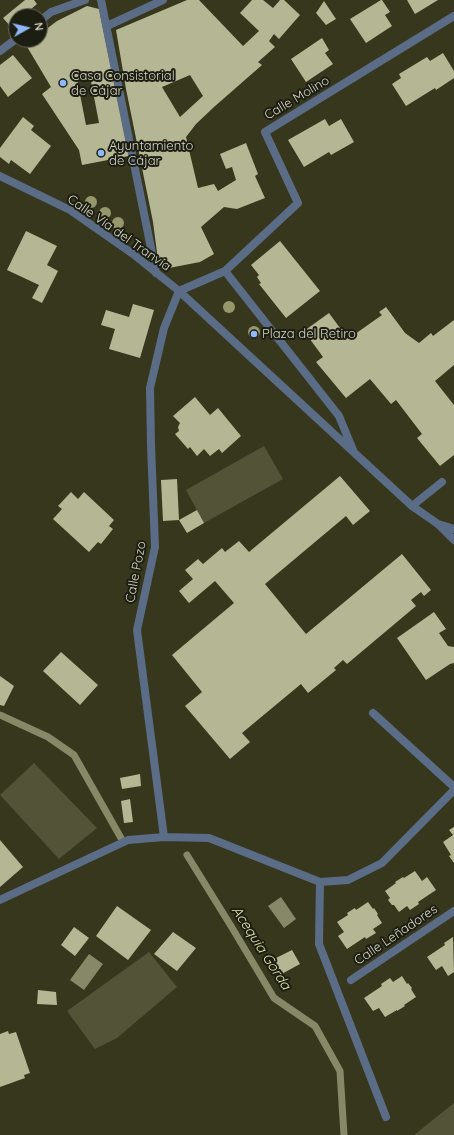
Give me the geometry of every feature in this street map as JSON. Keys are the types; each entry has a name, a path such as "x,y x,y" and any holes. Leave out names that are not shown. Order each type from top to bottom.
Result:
{"street":[{"path":"48,14 84,0"},
{"path":"101,0 156,273"},
{"path":"107,26 163,0"},
{"name":"Calle Molino","path":"225,271 298,203 265,132 454,16"},
{"name":"Calle Vía del Tranvía","path":"0,176 70,210 133,254 179,291"},
{"path":"354,453 338,416 225,271 179,291 354,453 412,506 438,524 454,540"},
{"name":"Calle Pozo","path":"164,836 136,630 155,547 150,388 164,328 179,291"},
{"path":"412,506 442,482"},
{"path":"438,524 454,529"},
{"path":"0,900 128,840 164,836 209,838 320,882 348,880 382,864 454,788 373,713"},
{"path":"320,882 319,944 386,1117"},
{"name":"Calle Leñadores","path":"352,980 454,911"}],"shaded area":[{"path":"264,446 283,479 204,523 186,490"},
{"path":"34,763 97,828 59,859 0,795"},
{"path":"281,897 296,919 284,928 268,906"},
{"path":"149,952 177,987 117,1038 95,1049 67,1011"},
{"path":"89,954 103,964 84,990 70,980"},
{"path":"454,1103 454,1135 414,1135"}],"building":[{"path":"25,0 34,0 37,4 32,8 15,8"},
{"path":"187,0 199,0 243,46 259,31 240,13 252,0 263,0 273,8 280,0 284,0 300,15 279,39 274,34 269,41 275,47 258,62 262,65 196,124 186,137 198,188 214,184 218,191 236,180 232,167 226,169 220,154 246,143 258,174 255,176 265,198 237,209 224,207 201,227 214,254 200,262 169,268 163,267 158,260 153,222 126,89 116,30","holes":["190,75 203,96 180,117 162,87"]},
{"path":"381,0 390,12 385,15 392,26 366,43 350,19"},
{"path":"407,0 438,0 415,14"},
{"path":"324,1 336,19 326,25 316,13"},
{"name":"Casa Consistorial de Cájar","path":"87,6 99,9 129,156 82,165 79,150 42,94 51,87 28,48 48,48 48,28 57,21","holes":["90,76 99,123 86,125 77,79"]},
{"path":"8,14 8,24 3,18"},
{"path":"322,38 329,50 325,53 333,64 306,82 291,59"},
{"path":"443,53 454,71 454,78 436,90 435,88 406,106 392,84 401,78 399,74 427,57 430,61"},
{"path":"13,55 32,78 8,97 0,86 0,65"},
{"path":"23,117 34,126 31,130 51,146 30,174 11,160 9,164 0,157 0,148"},
{"path":"325,119 329,126 341,119 354,142 331,155 329,152 304,167 288,140"},
{"path":"26,231 57,246 47,265 58,271 42,303 32,298 39,285 7,270"},
{"path":"280,241 320,291 286,318 259,284 261,283 257,277 259,275 251,265"},
{"path":"133,304 154,310 140,358 109,349 115,329 101,325 106,310 129,317"},
{"path":"386,307 405,333 419,343 431,333 433,336 454,320 454,365 435,381 454,405 454,455 440,466 417,438 422,434 396,400 391,404 370,379 346,398 316,362 323,357 304,331 329,313 348,339 382,315 379,312"},
{"path":"195,397 210,415 218,408 241,436 222,453 219,449 210,456 204,449 197,456 190,447 188,449 175,434 179,431 178,427 180,423 173,416"},
{"path":"340,476 370,511 353,525 346,516 265,584 306,634 402,554 431,590 424,596 421,592 411,600 416,606 347,664 343,660 334,668 336,670 308,693 301,684 242,733 250,742 230,759 185,706 202,692 172,655 234,603 215,581 189,603 179,591 193,579 185,570 198,559 203,564 222,548 225,552 239,541 249,552"},
{"path":"177,479 179,520 163,521 161,480"},
{"path":"71,492 78,499 84,492 114,520 109,526 113,529 101,544 98,542 89,552 53,519 62,509 58,506"},
{"path":"197,510 204,523 187,533 179,520"},
{"path":"434,612 446,629 439,633 448,646 454,647 454,663 450,664 426,680 397,638"},
{"path":"61,652 98,685 80,705 43,671"},
{"path":"0,676 14,686 4,706 0,705"},
{"path":"140,774 141,786 122,789 120,778"},
{"path":"130,799 133,822 124,823 121,801"},
{"path":"454,827 454,863 443,842 453,835 449,830"},
{"path":"0,840 23,867 0,887"},
{"path":"415,871 422,881 427,877 436,890 418,902 419,904 410,910 407,906 399,912 388,900 390,898 385,891 396,883 395,882"},
{"path":"368,902 378,914 377,915 382,923 373,929 376,933 366,939 365,937 347,949 338,936 344,932 337,922 348,915 347,913 355,908 356,910"},
{"path":"117,906 151,930 128,960 96,936"},
{"path":"74,927 89,938 75,956 61,945"},
{"path":"173,932 196,948 177,971 154,954"},
{"path":"453,937 454,972 448,976 442,966 436,970 427,957 445,945 444,943"},
{"path":"292,950 300,964 278,976 270,961"},
{"path":"402,976 407,984 408,983 412,988 411,989 416,997 404,1005 405,1006 385,1017 379,1008 373,1011 364,998 382,986 381,984 390,978 393,982"},
{"path":"38,990 56,992 57,1005 37,1004"},
{"path":"8,1031 9,1034 16,1032 30,1073 24,1075 25,1078 0,1087 0,1034"}],"waterway":[{"name":"Acequia Gorda","path":"0,715 48,737 74,755 121,838"},
{"name":"Acequia Gorda","path":"187,855 274,998 315,1026 340,1071 344,1135"}],"place":[{"name":"Casa Consistorial de Cájar","path":"63,83"},
{"name":"Ayuntamiento de Cájar","path":"101,153"},
{"name":"Plaza del Retiro","path":"254,334"}]}
